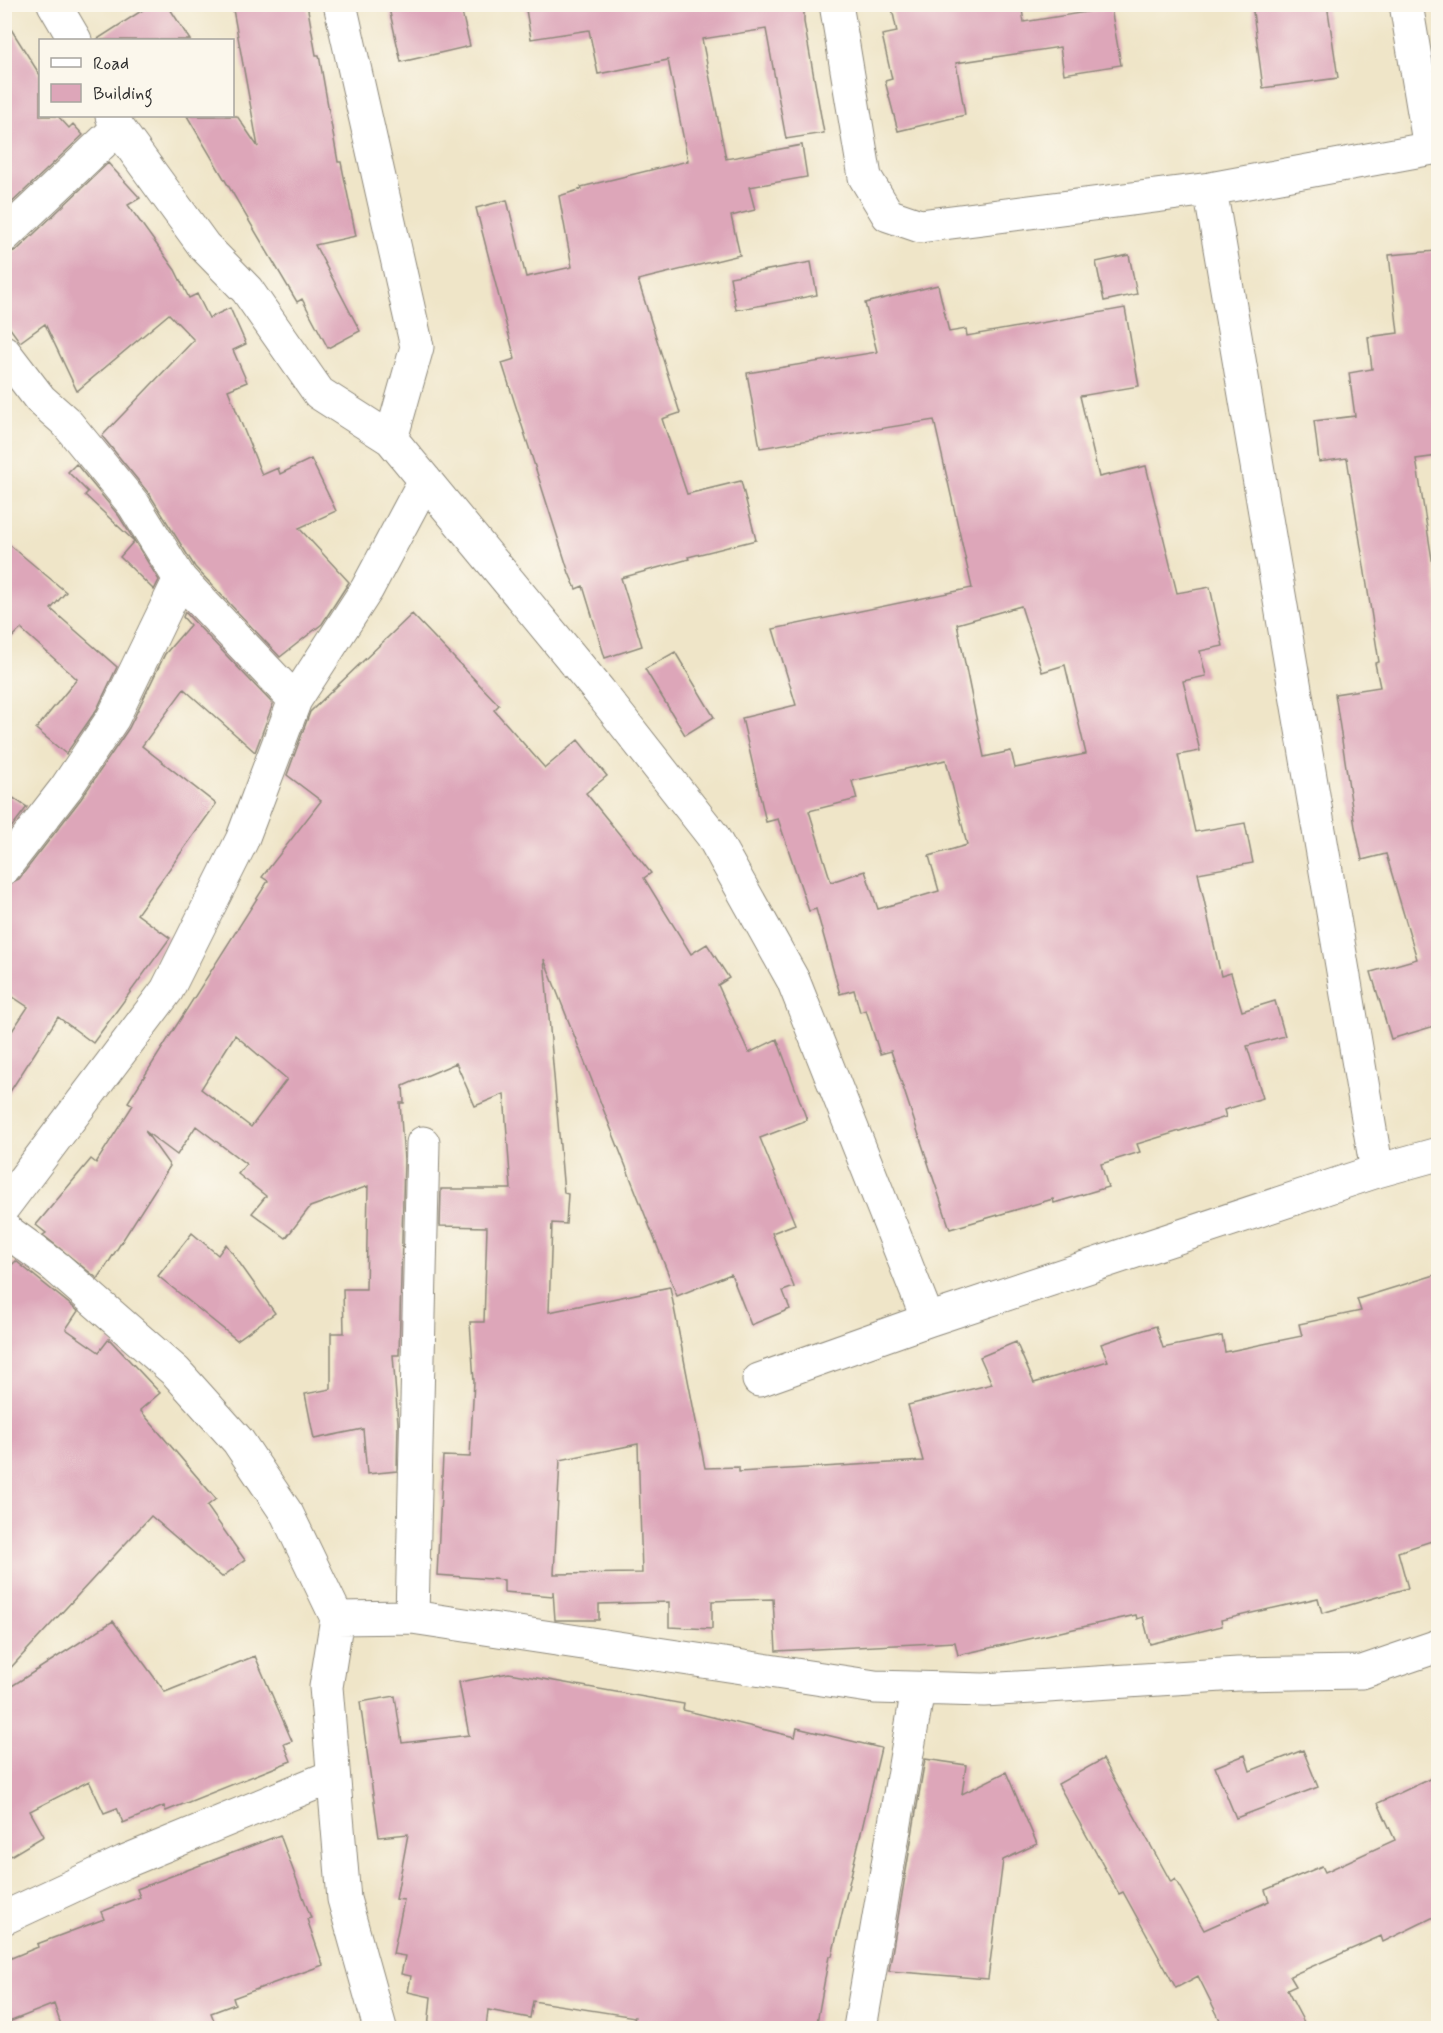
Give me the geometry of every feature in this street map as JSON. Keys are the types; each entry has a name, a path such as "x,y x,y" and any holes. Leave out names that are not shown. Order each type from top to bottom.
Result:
{"street":[{"path":"54,4 74,39"},
{"path":"340,4 417,347 391,439"},
{"path":"836,4 865,177 888,215 920,226 1210,189 1434,147 1406,4"},
{"path":"4,236 115,122 204,246 247,290 319,393 391,439 599,691 712,836 793,980 928,1320"},
{"path":"1210,189 1377,1171"},
{"path":"4,352 40,399 66,422 134,505 180,579 295,700"},
{"path":"4,1206 167,990 242,840 295,700 367,589 425,480"},
{"path":"4,868 66,788 113,718 180,579"},
{"path":"412,1617 423,1143"},
{"path":"759,1380 928,1320 1377,1171 1438,1154"},
{"path":"4,1229 56,1267 176,1372 238,1441 287,1514 337,1618 326,1687 344,1899 380,2028"},
{"path":"337,1618 412,1617 875,1687 918,1689 984,1690 1190,1677 1362,1672 1438,1646"},
{"path":"860,2028 918,1689"},
{"path":"4,1917 123,1862 333,1776"}],"building":[{"path":"152,4 167,4 189,39 98,39"},
{"path":"232,4 307,4 316,55 319,55 338,162 341,162 356,236 315,245 360,331 328,348 302,299 297,302 188,117 237,116 258,147"},
{"path":"388,4 460,4 470,46 401,62"},
{"path":"525,4 804,4 804,22 824,133 786,139 766,29 702,39 726,159 802,145 807,177 749,187 755,210 731,216 740,255 638,280 680,413 662,419 687,494 741,481 756,540 688,557 689,559 621,578 642,646 605,658 583,586 576,589 569,573 502,363 515,359 476,208 507,200 526,277 572,267 559,196 582,189 581,187 688,161 668,60 598,74 589,30 531,39"},
{"path":"891,4 1021,4 1024,22 1111,8 1121,65 1064,74 1060,47 956,63 965,115 898,131 885,81 892,79 882,35 897,32"},
{"path":"1252,4 1327,4 1338,78 1263,88"},
{"path":"4,18 39,73 39,117 59,117 69,128 73,124 83,135 4,210"},
{"path":"108,163 140,198 128,205 175,270 189,298 197,294 209,318 230,308 246,344 233,350 247,382 228,390 262,475 278,468 280,474 311,459 336,511 299,528 349,582 322,624 280,657 195,567 150,495 102,436 194,340 169,314 77,391 45,324 20,342 4,320 4,254 17,250"},
{"path":"1436,251 1438,456 1416,459 1438,597 1438,1025 1391,1039 1371,972 1417,959 1386,854 1362,860 1355,827 1335,694 1380,687 1375,663 1379,662 1347,458 1319,462 1314,421 1355,416 1349,373 1372,369 1368,337 1398,333 1389,255"},
{"path":"1129,255 1137,294 1104,301 1096,262"},
{"path":"811,262 817,295 736,310 730,277"},
{"path":"938,285 949,332 966,329 967,336 1125,308 1139,386 1080,396 1099,477 1146,466 1177,593 1210,587 1223,646 1200,651 1206,676 1183,681 1200,751 1178,755 1195,832 1245,823 1253,863 1198,873 1221,976 1231,973 1242,1011 1275,1001 1285,1036 1247,1046 1263,1098 1224,1110 1226,1117 1137,1144 1140,1152 1101,1164 1108,1187 1054,1203 1053,1199 950,1229 891,1051 880,1054 866,1010 860,1012 854,990 840,994 816,909 809,911 778,819 766,822 742,718 796,705 773,629 972,588 934,420 760,448 747,373 877,352 865,303","holes":["1021,606 1042,672 1065,665 1086,754 1015,768 1011,751 984,757 957,624","946,760 967,845 929,856 939,891 878,909 865,871 831,882 809,811 857,799 852,781"]},
{"path":"76,464 119,516 159,580 154,590 120,557 134,541 85,495 88,492 68,472"},
{"path":"4,540 66,592 51,609 117,667 97,709 66,754 36,729 77,679 21,629 4,645"},
{"path":"185,612 273,704 255,752 184,689 142,746 216,804 137,914 170,938 93,1043 58,1017 4,1101 4,1043 28,1007 4,991 4,886 19,879 81,799 129,728 165,654 190,625 183,617"},
{"path":"412,614 499,705 494,710 545,768 578,740 607,776 586,793 651,873 644,878 691,954 707,944 729,978 718,985 749,1053 777,1039 807,1120 760,1138 795,1224 772,1233 794,1287 783,1291 790,1309 751,1325 731,1274 677,1296 544,959 564,1193 568,1194 566,1224 552,1223 549,1312 670,1287 705,1468 739,1467 739,1472 923,1461 908,1405 992,1384 980,1357 1016,1342 1034,1383 1108,1361 1101,1344 1156,1326 1163,1348 1222,1336 1225,1352 1302,1336 1299,1324 1361,1311 1357,1299 1438,1274 1438,1539 1398,1552 1408,1588 1322,1613 1318,1598 1221,1620 1222,1626 1150,1644 1143,1617 1137,1619 1136,1615 958,1655 955,1642 776,1651 773,1599 712,1601 712,1629 669,1627 669,1602 599,1604 599,1620 555,1620 553,1591 553,1596 504,1592 504,1580 437,1575 443,1456 470,1457 474,1381 470,1322 484,1322 487,1227 440,1226 441,1189 511,1189 504,1094 475,1106 456,1063 403,1086 404,1103 400,1103 404,1160 399,1355 393,1355 398,1423 397,1471 367,1474 363,1429 314,1439 305,1394 331,1389 331,1333 344,1333 343,1289 366,1289 368,1186 310,1207 286,1238 252,1213 266,1196 238,1174 246,1164 196,1126 177,1155 145,1131 170,1166 98,1279 43,1235 46,1233 36,1225 91,1159 96,1163 133,1105 128,1102 268,881 262,877 321,801 287,775 310,712","holes":["235,1035 287,1079 251,1127 201,1089","638,1444 642,1573 554,1574 560,1460"]},
{"path":"675,652 714,717 685,735 645,669"},
{"path":"4,792 27,807 4,837"},
{"path":"192,1233 218,1255 226,1244 275,1313 237,1340 158,1276"},
{"path":"16,1261 78,1311 66,1329 99,1352 109,1339 160,1393 140,1410 216,1499 207,1506 245,1560 222,1577 151,1516 4,1675 4,1272"},
{"path":"113,1621 165,1692 255,1656 292,1741 284,1744 291,1761 166,1811 164,1806 123,1823 117,1808 104,1813 89,1781 30,1811 44,1836 4,1860 4,1691"},
{"path":"509,1673 684,1704 683,1710 795,1737 797,1728 881,1748 832,1956 829,1956 816,2028 662,2028 633,2023 635,2017 533,2001 530,2018 488,2010 486,2028 428,2028 431,1997 408,1992 411,1976 401,1974 405,1956 393,1954 404,1900 396,1899 408,1834 379,1837 360,1702 395,1696 402,1743 469,1735 459,1682"},
{"path":"1303,1750 1318,1787 1236,1818 1215,1767 1245,1755 1250,1771"},
{"path":"925,1759 966,1765 962,1794 1006,1772 1037,1844 1003,1860 988,1979 889,1971"},
{"path":"1103,1759 1171,1882 1175,1879 1204,1930 1269,1901 1265,1890 1322,1866 1325,1872 1395,1840 1378,1803 1438,1775 1438,1915 1383,1942 1381,1936 1290,1976 1296,1986 1287,1990 1307,2028 1224,2028 1198,1976 1176,1988 1123,1892 1119,1894 1058,1784"},
{"path":"280,1835 311,1918 307,1919 323,1965 233,1998 235,2004 211,2013 217,2028 62,2028 54,2004 4,2024 4,1961 38,1947 37,1944 104,1919 101,1912 140,1897 137,1889"}]}
